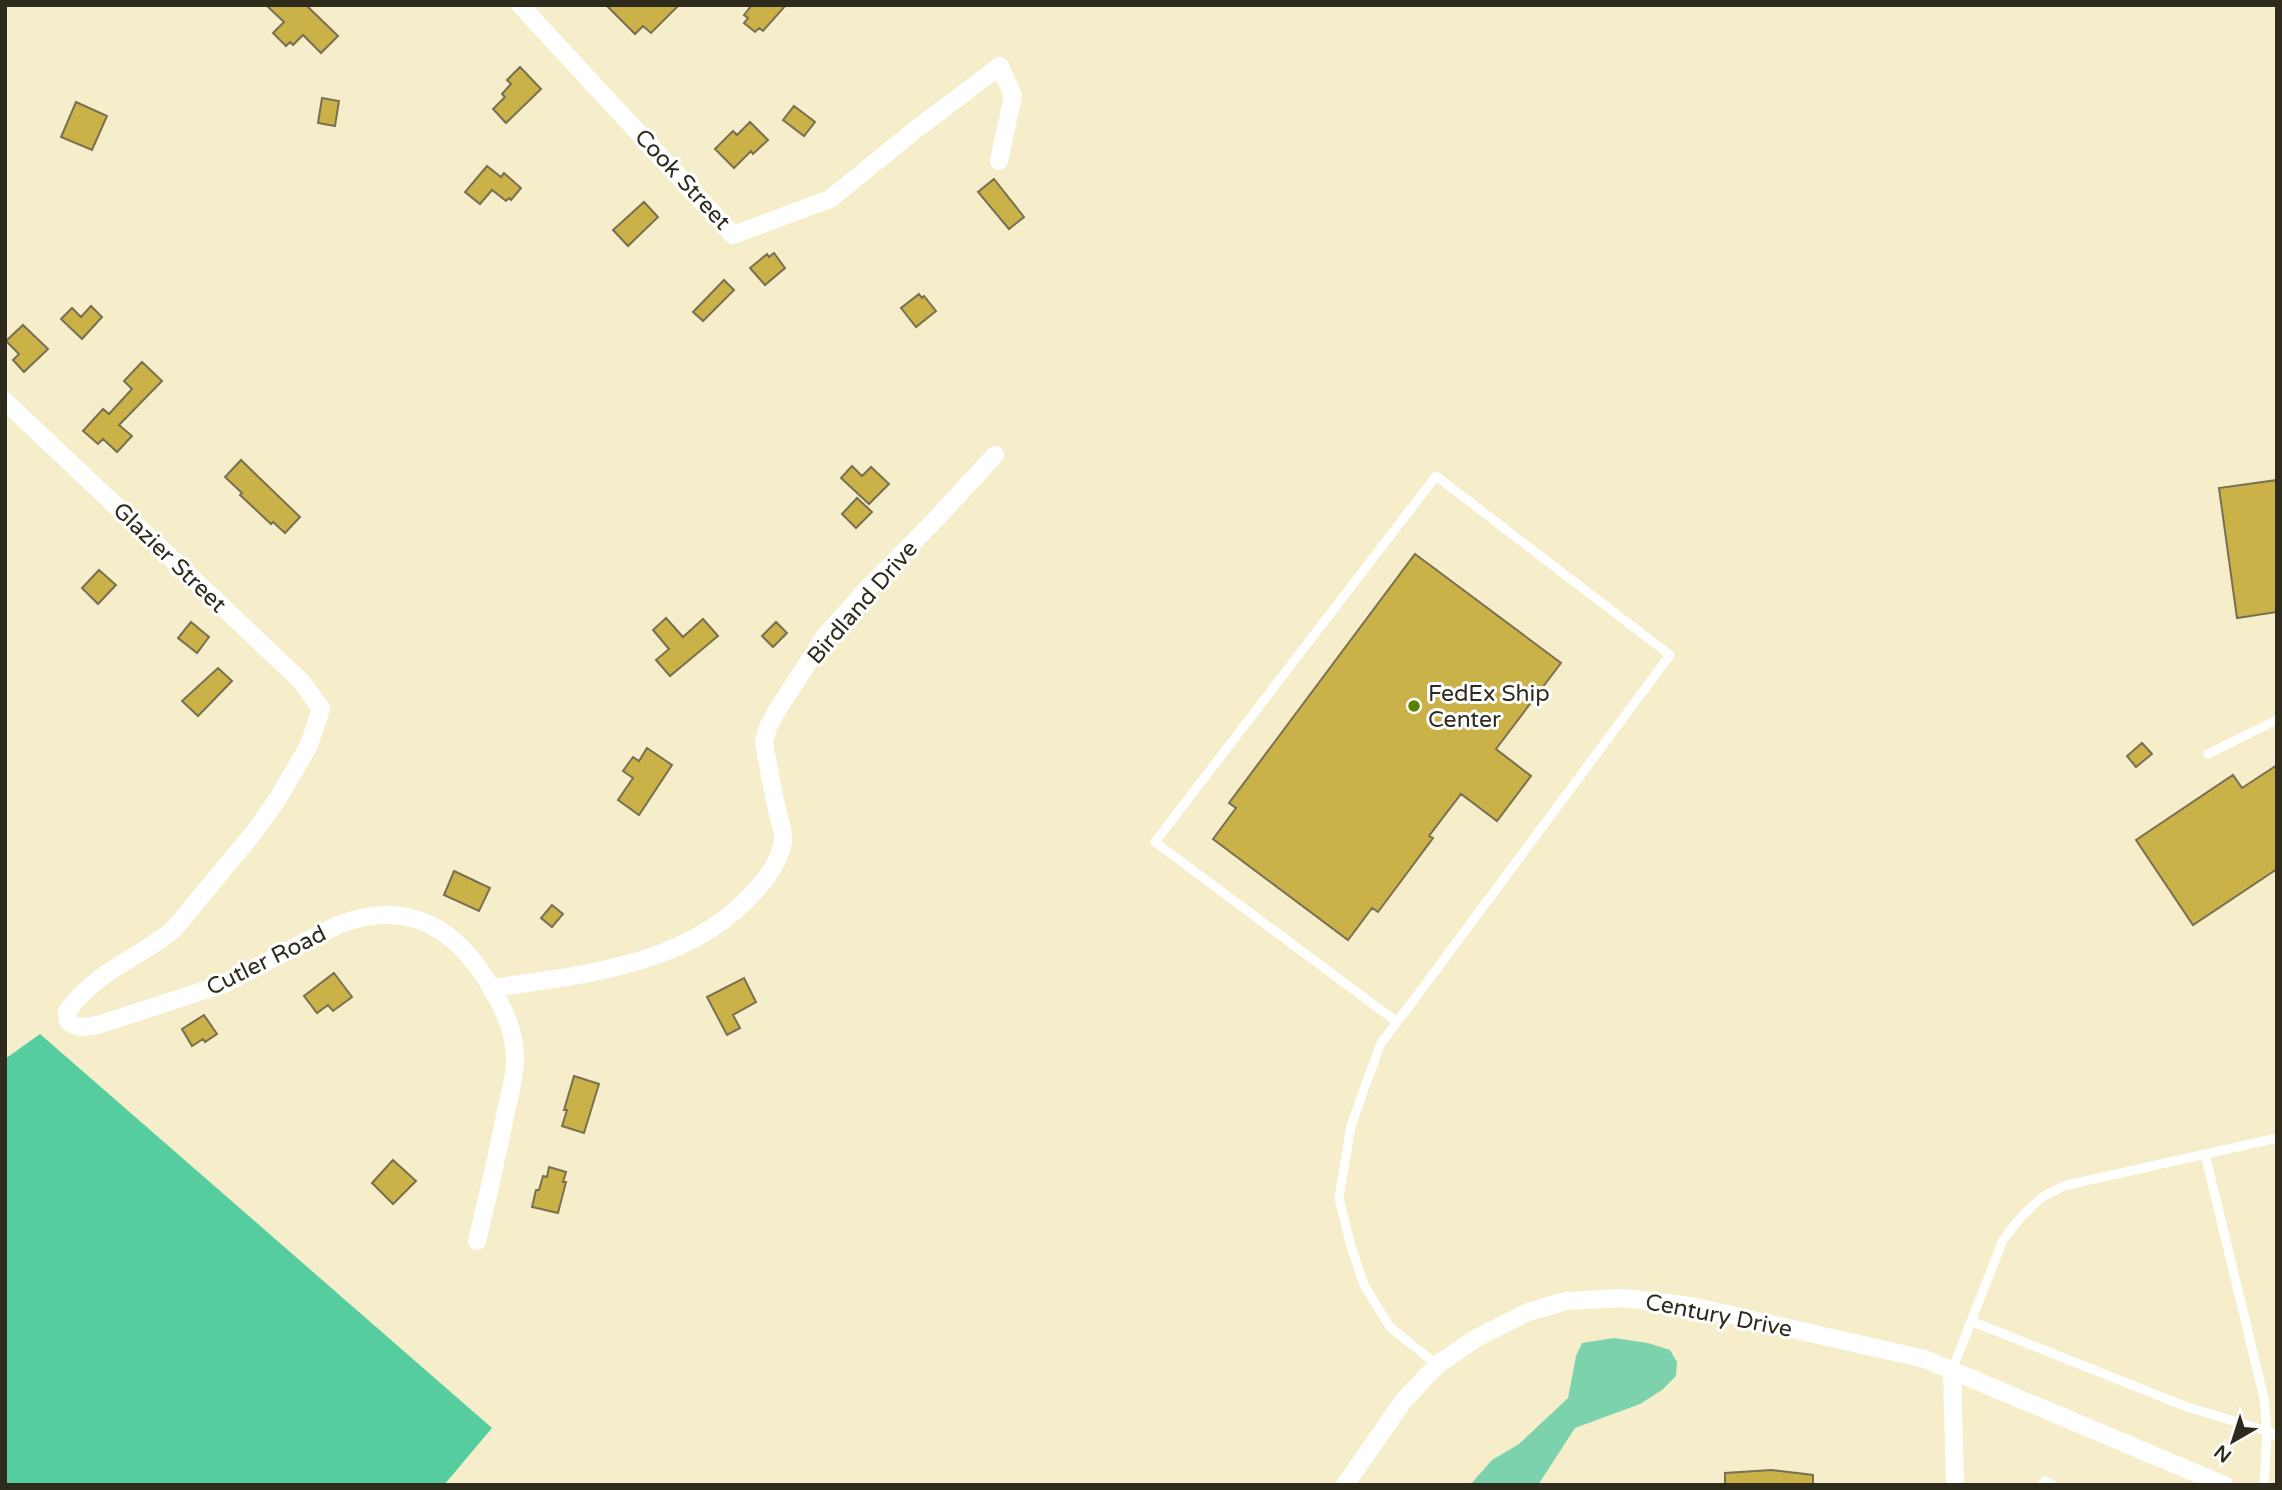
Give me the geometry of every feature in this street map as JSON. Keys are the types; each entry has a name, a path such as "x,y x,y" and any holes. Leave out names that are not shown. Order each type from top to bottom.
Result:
{"street":[{"name":"Cook Street","path":"520,5 733,234 830,199 1000,66 1013,96 999,161"},
{"name":"Glazier Street","path":"5,401 302,682 321,709 317,722"},
{"name":"Birdland Drive","path":"492,988 600,971 650,958 695,939 741,907 778,860 783,839 764,742 776,712 826,635 995,455"},
{"name":"Cutler Road","path":"317,722 309,745 279,797 255,831 181,920 161,940 88,988 67,1012 68,1021 83,1028 101,1024 224,984 358,917 377,914 413,918 437,927 475,961 508,1020 513,1039 515,1059 494,1171 477,1241"},
{"name":"Century Drive","path":"1345,1485 1404,1400 1437,1365 1475,1339 1528,1312 1566,1301 1624,1298 1691,1306 1926,1359 2224,1485"},
{"path":"1952,1370 1955,1485"}],"lane":[{"path":"1396,1022 1155,842 1436,476 1670,654 1396,1022 1381,1042 1351,1126 1339,1198 1364,1285 1390,1327 1437,1365"},
{"path":"2208,754 2277,720"},
{"path":"1952,1370 2003,1240 2041,1198 2063,1186 2277,1138"},
{"path":"2205,1154 2272,1433 2264,1485"},
{"path":"1971,1321 2187,1407 2272,1433"},
{"path":"2042,1485 2045,1481 2053,1485"}],"green space":[{"path":"40,1034 492,1428 444,1485 5,1485 5,1059"},
{"path":"1614,1338 1648,1343 1670,1350 1677,1362 1676,1376 1662,1390 1640,1404 1575,1428 1538,1485 1470,1485 1492,1460 1519,1444 1568,1398 1576,1356 1582,1343"}],"building":[{"path":"266,5 306,5 338,36 321,53 303,35 293,45 290,42 286,46 273,33 284,22"},
{"path":"606,5 679,5 651,33 643,26 635,34"},
{"path":"752,5 786,5 763,31 759,28 755,32 744,23 748,18 744,15"},
{"path":"520,67 541,89 506,123 493,109 505,97 502,94 511,84 507,80"},
{"path":"322,98 339,101 335,126 318,123"},
{"path":"76,102 107,116 92,150 61,137"},
{"path":"794,106 815,122 804,136 783,120"},
{"path":"750,122 768,140 753,154 751,151 734,168 715,149 733,131 737,135"},
{"path":"487,166 501,177 504,173 521,188 511,200 509,198 506,201 492,190 480,204 465,192"},
{"path":"994,179 1024,217 1009,229 978,192"},
{"path":"644,202 658,217 628,246 613,230"},
{"path":"774,253 785,268 765,285 750,268 767,254 769,257"},
{"path":"724,280 734,290 703,321 693,312"},
{"path":"919,294 922,298 924,296 936,311 916,327 901,308"},
{"path":"91,306 102,317 82,339 61,319 72,308 81,317"},
{"path":"23,325 48,349 24,372 13,360 19,354 6,341"},
{"path":"142,362 162,381 119,425 132,436 117,452 103,439 98,444 83,431 103,409 109,414 132,389 124,381"},
{"path":"241,460 300,517 285,533 273,522 271,524 225,477"},
{"path":"852,466 862,476 871,467 889,484 869,504 841,478"},
{"path":"2277,480 2277,612 2237,618 2219,488"},
{"path":"857,498 872,512 856,528 842,514"},
{"name":"FedEx Ship Center","path":"1415,554 1561,663 1496,749 1531,776 1497,821 1461,794 1429,836 1433,838 1378,912 1372,908 1348,940 1213,839 1236,808 1229,803"},
{"path":"99,570 116,585 98,604 82,588"},
{"path":"666,618 683,637 703,619 718,636 670,676 656,660 669,649 653,630"},
{"path":"191,622 209,637 197,653 178,638"},
{"path":"776,622 787,633 773,647 762,636"},
{"path":"218,668 232,681 198,716 182,701"},
{"path":"2142,743 2152,754 2136,767 2127,756"},
{"path":"647,748 672,765 639,815 618,800 633,778 623,771 633,757 639,761"},
{"path":"2277,765 2277,869 2193,925 2136,840 2233,775 2242,788"},
{"path":"454,871 490,888 479,911 444,895"},
{"path":"552,905 563,914 552,927 541,918"},
{"path":"334,973 352,997 333,1011 328,1005 317,1013 304,996"},
{"path":"744,978 756,1002 733,1015 740,1028 727,1035 707,997"},
{"path":"204,1015 217,1034 192,1046 182,1029"},
{"path":"574,1076 599,1084 584,1133 562,1126"},
{"path":"393,1160 416,1181 393,1204 372,1183"},
{"path":"549,1167 566,1172 558,1213 532,1207 536,1190 539,1190 543,1176 547,1177"},
{"path":"1771,1470 1813,1475 1813,1485 1725,1485 1725,1473"}],"place":[{"name":"FedEx Ship Center","path":"1414,706"}]}
